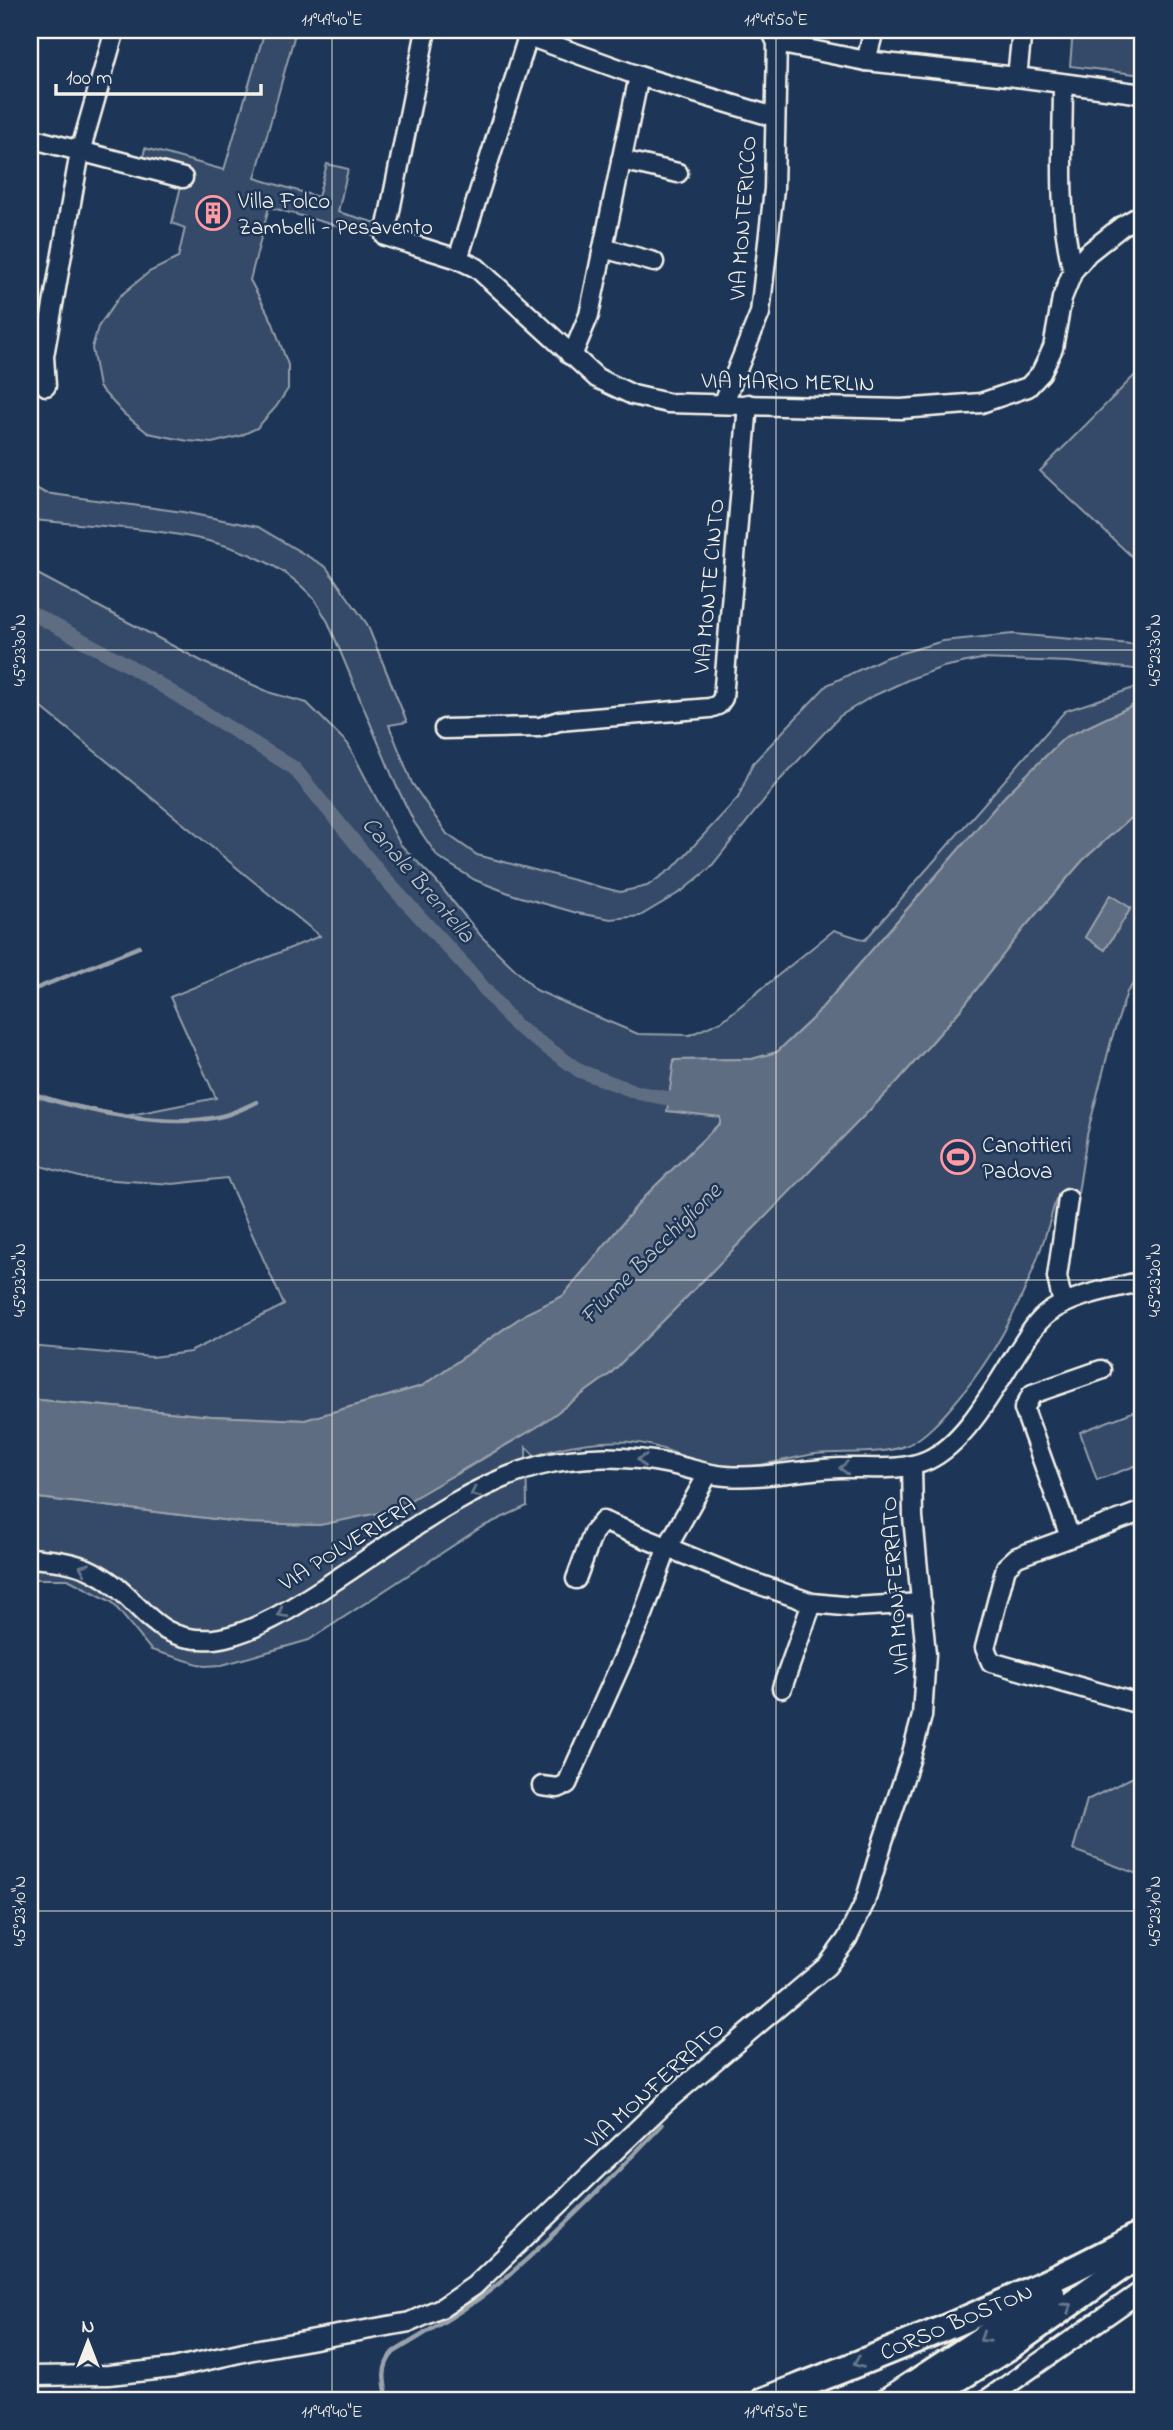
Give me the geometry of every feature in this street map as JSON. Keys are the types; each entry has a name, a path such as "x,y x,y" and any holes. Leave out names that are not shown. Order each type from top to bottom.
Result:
{"highway":[{"name":"CORSO BOSTON","path":"764,2400 1014,2297 1143,2233"},
{"path":"888,2400 1143,2233"},
{"path":"924,2400 1011,2346 1143,2252"},
{"name":"CORSO BOSTON","path":"939,2400 1011,2346"}],"street":[{"path":"46,386 44,356 80,152 116,30"},
{"name":"VIA MARIO MERLIN","path":"426,30 385,236 458,259 477,268 597,378 633,395 668,403 901,409 981,403 1028,387 1041,373 1053,348 1062,299 1073,271 1088,253 1122,226 1141,215"},
{"path":"866,61 874,30"},
{"path":"1017,77 1022,30"},
{"path":"458,259 529,33 639,76 774,117"},
{"path":"774,36 866,61 1143,94"},
{"name":"VIA MONTERICCO","path":"725,404 760,313 774,189 774,36"},
{"path":"570,355 589,315 639,76"},
{"path":"1063,84 1063,185 1067,249 1073,271"},
{"path":"30,138 183,178"},
{"path":"621,160 678,173"},
{"path":"603,248 654,262"},
{"name":"VIA MONTE CINTO","path":"444,729 540,727 559,721 710,708 718,705 723,698 748,404"},
{"path":"1063,1304 1057,1277 1068,1199"},
{"name":"VIA POLVERIERA","path":"30,1558 70,1562 92,1571 125,1593 149,1619 177,1637 192,1640 218,1639 273,1618 449,1507 506,1478 538,1466 569,1460 633,1458 708,1474 733,1476 912,1465 926,1461 955,1440 1045,1315 1063,1304 1143,1281"},
{"path":"1070,1537 1024,1409 1032,1394 1101,1370"},
{"name":"VIA MONFERRATO","path":"30,2376 108,2375 173,2368 247,2351 410,2322 443,2306 474,2286 667,2101 827,1965 847,1939 865,1902 922,1716 926,1654 913,1517 912,1465"},
{"path":"542,1786 558,1788 567,1784 644,1612 668,1546 708,1474"},
{"path":"1143,1511 1017,1557 1006,1567 985,1648 991,1662 1143,1705"},
{"path":"576,1579 593,1533 603,1521 744,1579 813,1603 854,1607 922,1603"},
{"path":"782,1688 813,1603"},
{"path":"986,2400 1143,2290"}],"shaded area":[{"path":"265,30 296,30 255,178 318,197 327,164 348,169 338,212 380,224 377,237 269,207 250,280 272,321 288,365 288,389 257,428 240,436 212,443 148,433 124,414 99,387 92,348 98,327 120,296 149,272 178,258 185,228 172,223 184,174 142,163 145,148 224,170"},
{"path":"1073,30 1143,30 1143,75 1070,66"},
{"path":"1136,374 1143,380 1143,567 1040,471"},
{"path":"30,485 45,493 183,512 258,527 326,567 367,624 407,722 389,725 412,783 447,834 477,855 620,892 647,886 674,867 738,798 753,763 827,685 884,658 943,641 1013,634 1143,645 1143,670 1069,662 981,659 943,667 871,697 840,716 780,780 710,868 682,891 640,916 611,919 577,913 514,895 475,880 438,857 414,822 396,785 328,622 314,599 288,575 257,557 184,536 35,520 30,518"},
{"path":"30,570 207,664 271,693 307,703 348,744 400,844 436,881 481,936 536,990 638,1034 690,1035 722,1021 834,930 865,940 1065,711 1143,685 1143,703 1064,738 1005,796 813,1018 777,1052 752,1059 674,1060 721,1117 720,1123 644,1197 563,1296 527,1313 422,1386 305,1420 211,1416 30,1399 30,1346 152,1357 190,1352 284,1305 227,1178 173,1184 83,1178 30,1163 30,1093 46,1099 126,1116 216,1098 170,997 320,936 30,698"},
{"name":"Canottieri Padova","path":"1143,813 1143,971 1127,992 1111,1041 1087,1135 1077,1200 1056,1199 1039,1255 1003,1333 972,1382 933,1426 916,1440 889,1450 815,1454 732,1468 711,1465 639,1443 586,1444 535,1456 526,1447 527,1506 480,1528 309,1640 222,1665 205,1666 151,1650 112,1602 68,1579 30,1579 30,1497 248,1523 320,1525 457,1474 537,1427 610,1374 673,1311 896,1083 961,1009 1024,928 1083,860 1128,820"},
{"path":"1143,1408 1143,1463 1097,1480 1080,1432"},
{"path":"1143,1772 1143,1876 1073,1850 1087,1800"}],"water":[{"name":"Fiume Bacchiglione","path":"1143,703 1143,813 1128,820 1083,860 1024,928 961,1009 896,1083 673,1311 610,1374 537,1427 393,1510 320,1525 248,1523 30,1497 30,1399 211,1416 305,1420 422,1386 527,1313 563,1296 644,1197 720,1123 720,1117 667,1111 674,1060 752,1059 777,1052 813,1018 1005,796 1064,738"},
{"path":"1110,895 1131,908 1105,950 1085,937"}],"waterway":[{"name":"Canale Brentella","path":"30,612 128,665 294,768 384,878 515,1025 580,1071 639,1093 688,1102"},
{"path":"30,991 139,947"},
{"path":"30,1093 100,1112 176,1121 222,1116 257,1102"},
{"path":"388,2400 384,2381 385,2369 394,2352 468,2306 509,2275 662,2125"}],"place":[{"name":"Villa Folco Zambelli - Pesavento","path":"213,213"},
{"name":"Canottieri Padova","path":"958,1157"}]}
